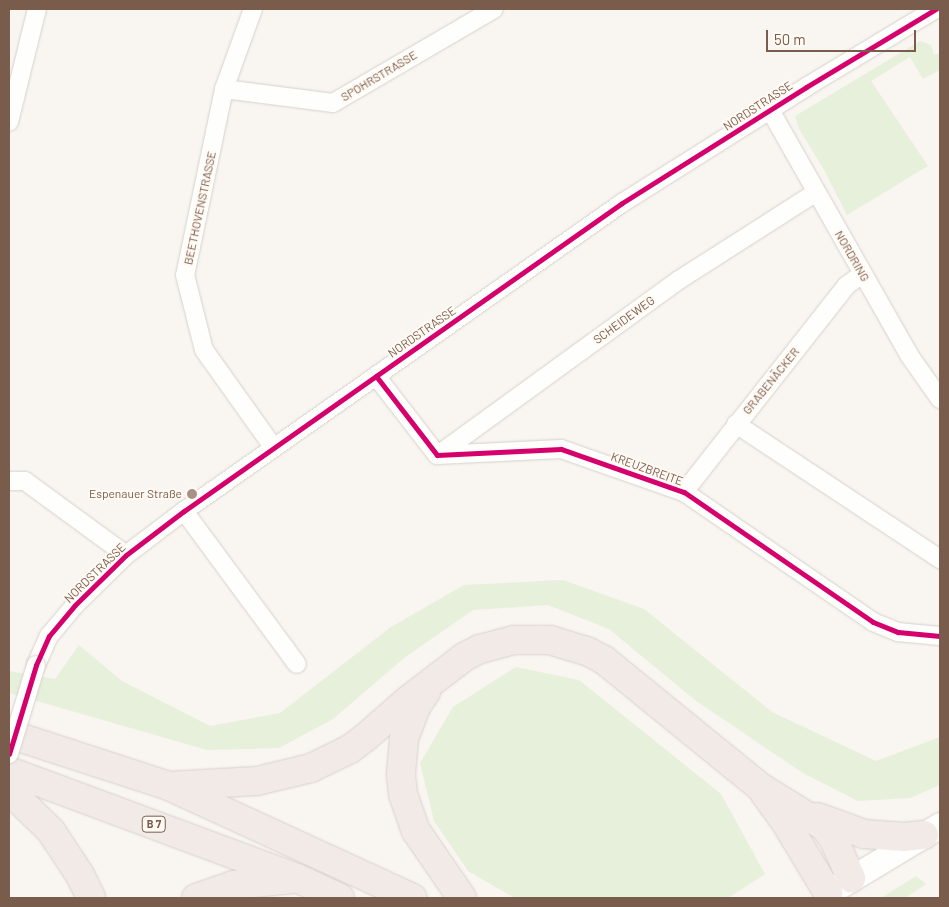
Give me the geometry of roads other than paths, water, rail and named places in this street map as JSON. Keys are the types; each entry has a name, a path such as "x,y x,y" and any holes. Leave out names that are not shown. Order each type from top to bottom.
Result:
{"highway":[{"path":"168,786 257,781 311,768 350,749 464,657 496,644 532,639 569,644 604,660 619,671 760,787 825,827 834,840 852,878"},
{"path":"436,679 416,707 404,739 402,756 403,794 416,831 462,898"},
{"path":"9,734 168,786 414,898"},
{"name":"B 7","path":"9,771 298,879 340,898"},
{"path":"760,787 786,824 824,896"},
{"path":"9,790 51,832 80,875 91,898"},
{"path":"793,806 830,823 864,834 904,837 932,830"},
{"path":"196,898 234,886 298,879"}],"main road":[{"path":"824,896 932,830"}],"street":[{"path":"9,122 37,9"},
{"name":"BEETHOVENSTRASSE","path":"253,9 224,89 186,275 204,350 274,448"},
{"name":"SPOHRSTRASSE","path":"224,89 333,103 494,9"},
{"name":"NORDSTRASSE","path":"9,754 36,665 50,636 75,605 126,555 184,511 622,203 770,110 914,14 936,9"},
{"name":"NORDRING","path":"770,110 815,193 909,355 940,399"},
{"name":"SCHEIDEWEG","path":"437,456 679,280 815,193"},
{"name":"GRABENÄCKER","path":"684,492 847,285 862,274"},
{"path":"376,376 437,456"},
{"path":"736,424 940,559"},
{"name":"KREUZBREITE","path":"437,456 561,449 684,492 872,622 898,632 940,636"},
{"path":"9,481 25,481 126,555"},
{"path":"184,511 297,664"}],"place":[{"name":"Espenauer Straße","path":"192,494"}]}
